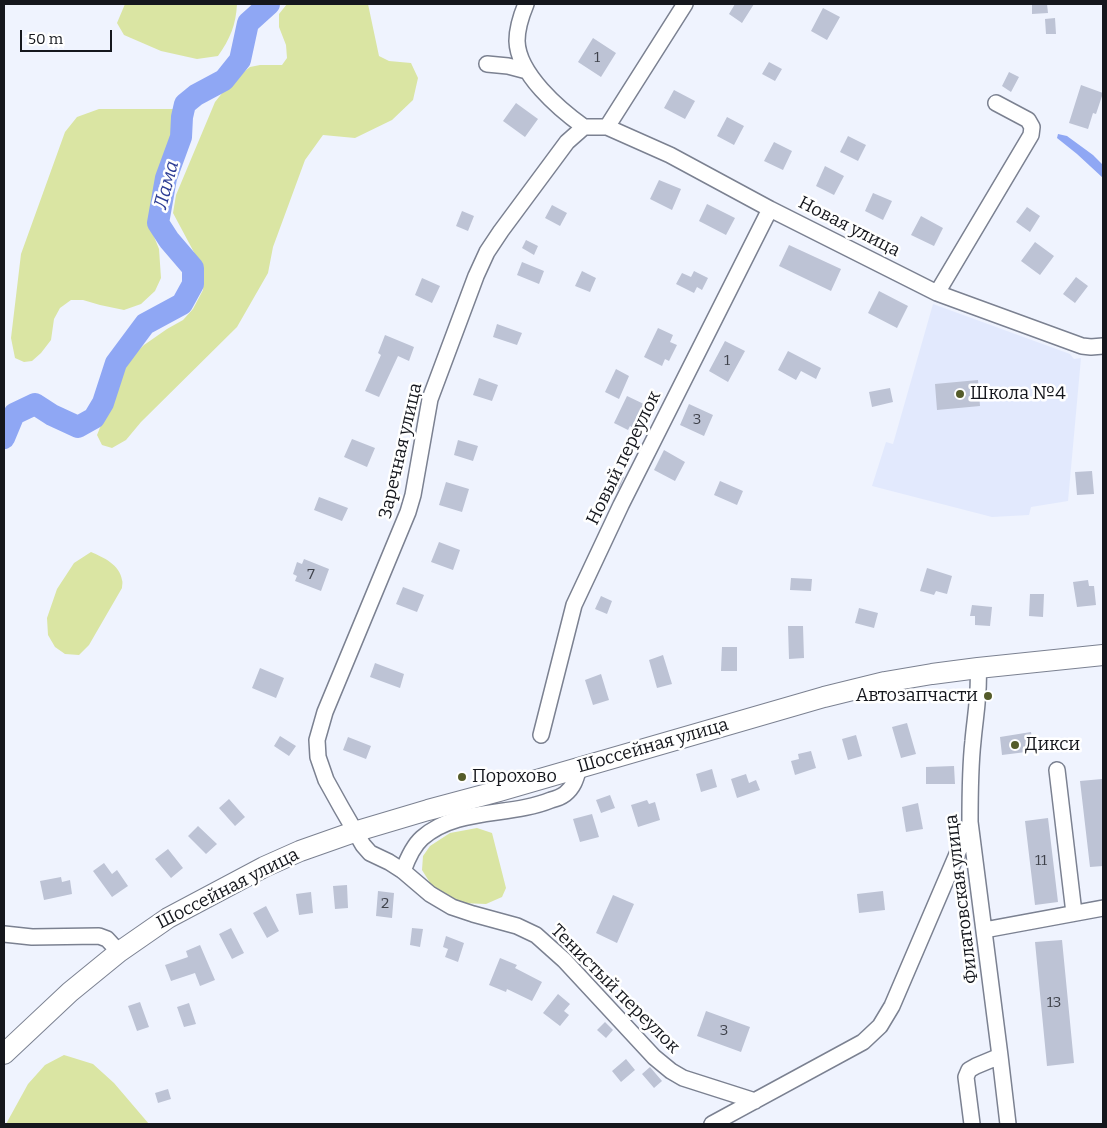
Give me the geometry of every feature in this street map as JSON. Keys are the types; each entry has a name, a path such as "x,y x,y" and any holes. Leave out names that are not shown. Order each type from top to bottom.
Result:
{"main road":[{"name":"Шоссейная улица","path":"4,1054 70,992 119,952 168,918 264,867 300,851 354,832 824,697 885,682 978,668 1103,655"}],"street":[{"path":"526,4 519,23 517,42 520,60 533,80 551,101 584,127"},
{"path":"607,127 685,4"},
{"path":"487,64 528,70"},
{"path":"937,293 1031,135 1032,127 1028,120 996,103"},
{"name":"Новая улица","path":"584,127 607,127 670,155 937,293 1082,346 1103,346"},
{"name":"Заречная улица","path":"354,832 326,780 318,757 317,740 325,712 408,512 413,495 430,399 476,276 487,252 501,231 567,142 584,127"},
{"name":"Новый переулок","path":"541,735 574,604 621,505 770,208"},
{"name":"Филатовская улица","path":"978,668 979,686 970,784 970,822 1008,1124"},
{"path":"403,871 408,858 421,839 436,828 457,820 539,805 564,795 575,783 579,768"},
{"path":"1057,770 1074,913"},
{"path":"712,1124 863,1042 880,1026 892,1006 970,822"},
{"name":"Тенистый переулок","path":"354,832 370,852 403,871 430,894 452,907 517,926 536,935 564,960 654,1057 671,1071 683,1078 755,1101"},
{"path":"984,930 1103,908"},
{"path":"4,934 32,937 100,936 107,939 119,952"},
{"path":"972,1124 966,1077 969,1070 1000,1056"}],"shaded area":[{"path":"933,304 1070,354 1074,359 1081,358 1068,501 1031,507 1029,515 992,517 872,486 886,442 893,444"}],"green space":[{"path":"125,4 237,4 232,32 218,56 197,59 161,51 124,35 117,23"},
{"path":"287,4 368,4 379,56 389,61 411,63 418,78 413,100 392,120 355,138 323,135 305,160 273,247 268,273 237,327 141,422 126,440 112,448 102,445 97,435 122,373 131,357 144,345 183,320 193,309 203,290 204,271 173,213 176,195 215,102 231,82 250,67 282,65 287,58 286,45 279,27 279,14"},
{"path":"99,109 174,109 177,116 175,133 165,159 151,213 153,234 159,249 161,278 155,291 141,304 124,310 83,300 71,300 60,308 54,319 51,340 32,361 24,362 15,358 11,338 21,254 65,132 77,117"},
{"path":"91,552 106,559 118,570 121,575 122,588 89,645 79,655 65,654 55,647 48,635 47,618 57,589 74,563"},
{"path":"477,828 492,833 506,888 502,897 486,904 461,903 432,886 422,870 423,856 430,846 450,833"},
{"path":"64,1055 93,1064 114,1083 149,1124 6,1124 28,1084 45,1065"}],"water":[{"path":"1058,134 1067,136 1093,155 1103,165 1103,178 1057,138"}],"building":[{"path":"735,4 754,4 742,23 729,14"},
{"path":"1032,4 1047,4 1048,13 1032,14"},
{"path":"823,8 840,17 827,40 811,31"},
{"path":"1055,18 1056,34 1046,34 1045,19"},
{"path":"593,38 616,53 601,77 578,62"},
{"path":"769,62 782,69 775,81 762,74"},
{"path":"1009,72 1019,77 1011,92 1002,86"},
{"path":"1081,85 1103,93 1096,114 1093,113 1088,129 1069,123"},
{"path":"674,90 695,101 685,119 664,108"},
{"path":"516,103 538,119 525,137 503,121"},
{"path":"727,117 744,126 734,145 717,136"},
{"path":"848,136 866,145 858,161 840,152"},
{"path":"774,142 792,151 783,170 764,161"},
{"path":"825,166 844,176 834,195 816,186"},
{"path":"659,180 681,189 672,210 650,199"},
{"path":"873,193 892,201 883,220 865,211"},
{"path":"707,204 735,218 726,235 699,221"},
{"path":"552,205 567,213 560,226 545,218"},
{"path":"1027,207 1040,216 1030,232 1016,222"},
{"path":"462,211 474,216 468,231 456,226"},
{"path":"921,216 943,228 934,246 911,235"},
{"path":"526,240 538,246 534,255 522,248"},
{"path":"1035,242 1054,256 1040,275 1021,261"},
{"path":"789,245 841,269 831,291 779,266"},
{"path":"522,262 544,271 539,284 517,275"},
{"path":"582,271 596,278 590,292 575,286"},
{"path":"694,271 708,278 702,290 697,287 694,293 676,284 682,273 691,277"},
{"path":"1076,277 1088,286 1075,303 1063,294"},
{"path":"422,278 440,286 432,303 415,295"},
{"path":"879,291 908,306 897,328 868,313"},
{"path":"497,324 522,333 517,345 493,337"},
{"path":"658,328 673,335 670,342 677,345 669,361 665,359 662,366 644,357"},
{"path":"385,335 414,347 409,361 398,356 379,397 365,391 381,355 378,353"},
{"path":"725,341 745,351 728,382 709,371"},
{"path":"788,351 821,368 816,379 801,371 796,380 778,370"},
{"path":"616,369 629,376 619,399 605,392"},
{"path":"479,378 498,385 492,401 473,395"},
{"path":"978,380 980,406 937,410 935,384"},
{"path":"890,388 893,402 872,407 869,392"},
{"path":"627,396 648,406 637,430 630,426 628,430 614,423"},
{"path":"689,404 713,415 704,436 680,425"},
{"path":"352,439 375,448 367,467 344,457"},
{"path":"458,440 478,446 473,461 454,455"},
{"path":"664,450 685,462 675,481 654,470"},
{"path":"1092,471 1094,494 1077,495 1075,472"},
{"path":"614,473 624,477 619,489 609,485"},
{"path":"720,481 743,491 737,505 714,495"},
{"path":"446,482 469,489 462,512 439,505"},
{"path":"319,497 348,508 342,521 314,510"},
{"path":"439,542 460,550 453,570 431,562"},
{"path":"304,559 329,569 321,591 295,581 297,576 293,574 297,562 302,564"},
{"path":"927,568 952,576 947,594 936,591 934,595 920,591"},
{"path":"791,578 812,579 811,591 790,590"},
{"path":"1088,580 1089,586 1094,586 1096,605 1077,607 1073,582"},
{"path":"403,587 424,595 417,612 396,604"},
{"path":"1030,594 1044,594 1043,617 1029,616"},
{"path":"601,596 612,601 607,614 595,609"},
{"path":"972,605 992,607 990,626 975,625 975,616 970,616"},
{"path":"859,608 878,613 874,628 855,623"},
{"path":"788,626 803,626 804,658 789,659"},
{"path":"722,647 737,647 737,671 721,671"},
{"path":"663,655 672,684 657,688 649,660"},
{"path":"375,663 404,674 400,688 370,677"},
{"path":"260,668 284,678 276,698 252,688"},
{"path":"601,674 609,700 593,705 585,680"},
{"path":"907,723 916,754 901,758 892,727"},
{"path":"1031,732 1034,751 1002,755 1000,737"},
{"path":"856,735 862,756 848,760 842,739"},
{"path":"280,736 296,746 289,756 274,746"},
{"path":"348,737 371,746 366,759 343,750"},
{"path":"811,751 816,768 795,775 791,761 799,759 798,754"},
{"path":"954,766 955,784 926,784 926,767"},
{"path":"712,769 717,787 701,792 696,774"},
{"path":"746,774 749,783 756,780 760,790 737,798 731,779"},
{"path":"1102,779 1103,866 1090,867 1080,781"},
{"path":"610,795 615,808 601,813 596,800"},
{"path":"229,799 245,817 235,826 219,808"},
{"path":"647,800 649,804 655,802 660,820 638,827 631,805"},
{"path":"918,803 923,829 906,832 902,807"},
{"path":"592,814 599,837 580,842 573,819"},
{"path":"1048,818 1058,902 1035,905 1025,821"},
{"path":"198,826 217,844 206,854 188,836"},
{"path":"168,849 183,868 171,878 155,859"},
{"path":"104,863 112,874 117,870 128,886 112,897 93,871"},
{"path":"61,877 62,882 70,880 72,894 44,900 40,881"},
{"path":"347,885 348,908 335,909 333,886"},
{"path":"378,891 394,893 392,918 376,916"},
{"path":"883,891 885,910 859,913 857,894"},
{"path":"311,892 313,913 299,915 296,894"},
{"path":"613,895 634,904 617,943 596,933"},
{"path":"266,906 279,931 267,938 253,913"},
{"path":"231,928 244,953 232,959 219,934"},
{"path":"412,928 423,929 420,947 410,945"},
{"path":"446,936 464,943 458,962 445,957 448,949 443,947"},
{"path":"1062,940 1074,1063 1047,1066 1035,942"},
{"path":"200,945 215,980 200,986 195,973 171,981 165,965 188,957 186,951"},
{"path":"500,958 517,965 515,968 542,982 532,1001 507,989 506,992 489,985"},
{"path":"558,994 570,1004 564,1011 569,1015 560,1026 543,1013"},
{"path":"140,1002 149,1027 137,1031 128,1006"},
{"path":"189,1003 196,1024 184,1027 177,1007"},
{"path":"706,1011 750,1027 741,1052 697,1036"},
{"path":"605,1022 613,1030 606,1038 597,1030"},
{"path":"626,1059 635,1070 621,1082 612,1071"},
{"path":"650,1067 662,1081 654,1088 642,1074"},
{"path":"168,1089 171,1099 158,1103 155,1093"}],"waterway":[{"name":"Лама","path":"4,438 14,414 35,404 52,415 78,427 94,418 103,403 116,363 145,324 182,304 193,284 193,268 169,240 158,223 166,178 181,137 185,104 196,95 224,80 240,60 248,23 269,4"}],"place":[{"name":"Школа №4","path":"960,394"},
{"name":"Автозапчасти","path":"988,696"},
{"name":"Дикси","path":"1015,745"},
{"name":"Порохово","path":"462,777"}]}
